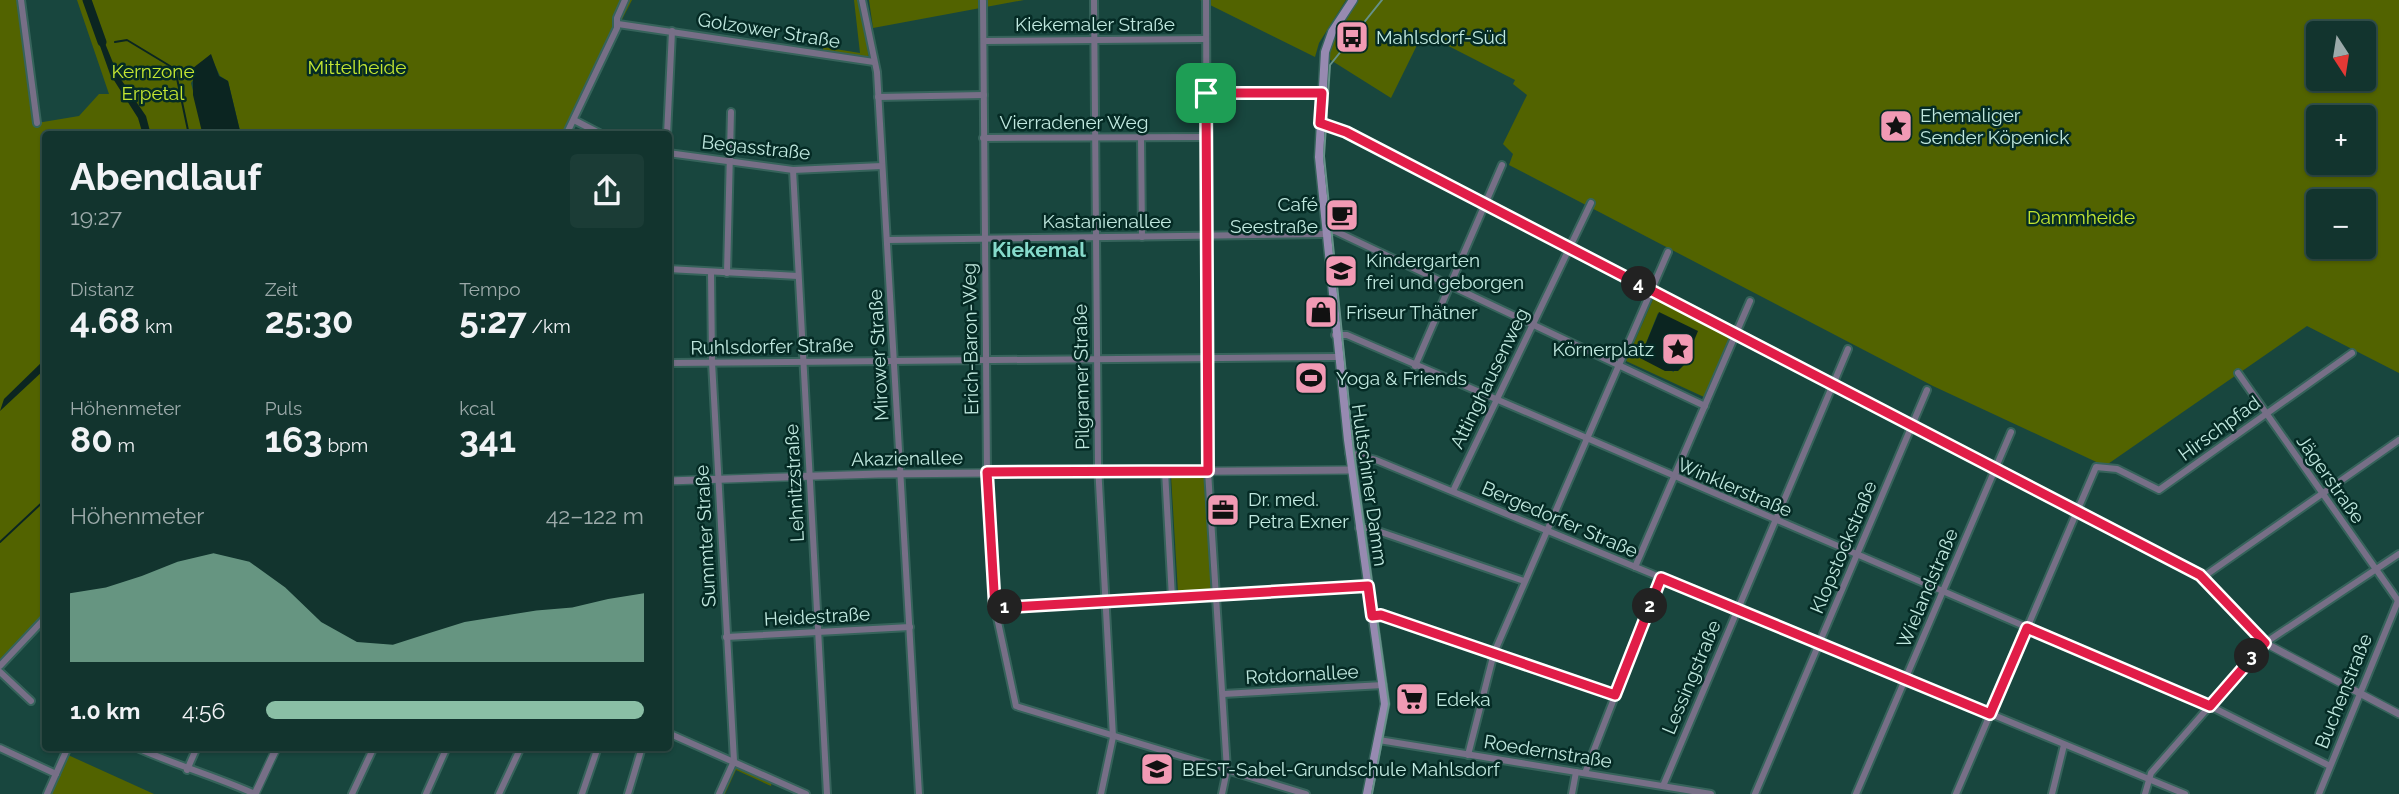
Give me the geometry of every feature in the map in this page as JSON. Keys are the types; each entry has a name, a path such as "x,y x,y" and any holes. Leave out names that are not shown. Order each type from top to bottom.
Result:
{"main road":[{"name":"Hultschiner Damm","path":"1353,0 1335,25 1325,52 1319,157 1335,335 1351,470 1385,709 1367,794"}],"street":[{"path":"22,0 37,123"},
{"path":"568,131 618,24 617,18 625,0"},
{"name":"Mirower Straße","path":"862,0 878,97 919,794"},
{"name":"Pilgramer Straße","path":"1094,0 1098,471 1113,737 1101,794"},
{"path":"1206,0 1208,471 1227,771 1222,794"},
{"name":"Erich-Baron-Weg","path":"982,1 987,472 995,608 1016,706 1306,794"},
{"name":"Golzower Straße","path":"618,24 874,62"},
{"path":"667,131 672,31"},
{"name":"Kiekemaler Straße","path":"984,41 1206,39"},
{"path":"1206,93 1322,93"},
{"path":"878,97 984,95"},
{"path":"727,273 732,112"},
{"path":"574,120 595,131"},
{"path":"1320,123 1346,132 2203,577 2265,643 2399,713"},
{"path":"1141,137 1142,237"},
{"name":"Vierradener Weg","path":"984,138 1207,137"},
{"name":"Begasstraße","path":"672,154 793,170 882,166"},
{"path":"1415,366 1502,165"},
{"name":"Lehnitzstraße","path":"793,170 827,794"},
{"name":"Attinghausenweg","path":"1453,491 1591,203"},
{"path":"1326,233 1335,231 1705,406"},
{"name":"Kastanienallee","path":"887,240 1207,237 1326,233"},
{"path":"1468,755 1494,653 1668,252"},
{"path":"672,269 798,276"},
{"name":"Summter Straße","path":"712,272 712,362 734,761 719,794"},
{"path":"1635,567 1751,302"},
{"name":"Winklerstraße","path":"1335,335 1346,335 2210,706 2330,766"},
{"name":"Lessingstraße","path":"1663,786 1848,349"},
{"name":"Hirschpfad","path":"2077,511 2096,467 2118,469 2160,490 2352,353"},
{"name":"Ruhlsdorfer Straße","path":"672,362 1338,356"},
{"name":"Jägerstraße","path":"2238,373 2398,602"},
{"name":"Klopstockstraße","path":"1755,794 1927,390"},
{"name":"Wielandstraße","path":"1856,794 2011,432"},
{"path":"2203,577 2399,440"},
{"name":"Bergedorfer Straße","path":"1349,453 1359,453 1453,491 2185,794"},
{"name":"Akazienallee","path":"672,481 901,473 1351,470"},
{"path":"1165,471 1171,598"},
{"path":"1956,794 2077,511"},
{"path":"1359,528 1368,528 1524,581"},
{"path":"2145,794 2147,779 2265,643 2399,554"},
{"path":"1585,773 1661,578"},
{"path":"995,608 1368,586"},
{"name":"Buchenstraße","path":"2319,794 2398,602"},
{"path":"1372,616 1381,615 1615,695"},
{"path":"0,666 42,621"},
{"name":"Heidestraße","path":"726,637 910,627"},
{"path":"0,672 31,701"},
{"name":"Rotdornallee","path":"1223,694 1383,685"},
{"path":"672,735 806,794"},
{"name":"Roedernstraße","path":"1379,740 1710,794"},
{"path":"2052,794 2064,745"},
{"path":"0,748 56,774"},
{"path":"47,794 66,751"},
{"path":"144,751 187,770 206,772 255,794 275,751"},
{"path":"187,770 195,751"},
{"path":"352,794 372,751"},
{"path":"426,794 445,751"},
{"path":"499,794 519,751"},
{"path":"582,794 597,751"},
{"path":"628,794 641,751"},
{"path":"1572,794 1576,772"}],"green space":[{"path":"0,0 22,0 37,123 79,116 99,94 109,94 77,0 632,0 565,131 240,131 228,81 220,76 210,55 191,83 203,131 42,131 42,617 0,663"},
{"path":"854,0 860,0 869,58 823,52 823,47 860,53"},
{"path":"869,0 1024,0 873,28"},
{"path":"1200,0 1346,0 1319,43 1315,57"},
{"name":"Dammheide","path":"1356,0 2399,0 2399,373 2307,326 2105,466 1933,386 1509,165 1513,154 1503,144 1527,95 1513,84 1515,80 1423,33 1391,98 1329,59 1342,20"},
{"name":"Körnerplatz","path":"1654,297 1730,337 1704,397 1626,361","holes":["1658,313 1674,372 1640,358"]},
{"path":"1171,476 1204,476 1211,590 1178,592"},
{"path":"68,755 154,794 50,794"},
{"path":"736,765 772,781 771,786 736,770 725,794 721,794"}],"water":[{"path":"100,31 118,75 146,116 150,131 142,131 138,118 110,74 95,32"},
{"path":"211,54 219,76 228,81 240,131 202,131 193,95 193,68"},
{"path":"1659,312 1698,331 1684,365 1678,371 1665,371 1640,358"},
{"path":"42,362 42,372 0,411 4,399"}],"waterway":[{"path":"87,0 102,42"},
{"path":"115,42 127,40 175,69 188,131"},
{"path":"0,542 42,503"}],"tram line":[{"path":"1372,794 1389,704 1354,453 1324,156 1330,65 1382,0"}],"place":[{"name":"Mahlsdorf-Süd","path":"1352,37"},
{"name":"Ehemaliger Sender Köpenick","path":"1896,126"},
{"name":"Café Seestraße","path":"1342,215"},
{"name":"Kindergarten frei und geborgen","path":"1341,271"},
{"name":"Friseur Thätner","path":"1321,312"},
{"name":"Körnerplatz","path":"1678,349"},
{"name":"Yoga & Friends","path":"1311,378"},
{"name":"Dr. med. Petra Exner","path":"1223,510"},
{"name":"Edeka","path":"1412,699"},
{"name":"BEST-Sabel-Grundschule Mahlsdorf","path":"1157,769"}],"district":[{"name":"Kiekemal","path":"1039,250"}],"route":[{"path":"1206,93 1322,93 1320,123 1346,132 2200,575 2265,643 2210,706 2027,628 1990,714 1661,578 1615,695 1381,615 1372,616 1368,586 995,608 987,472 1208,471 1206,93"}],"park label":[{"name":"Mittelheide","path":"357,67"},
{"name":"Kernzone Erpetal","path":"153,82"}]}
